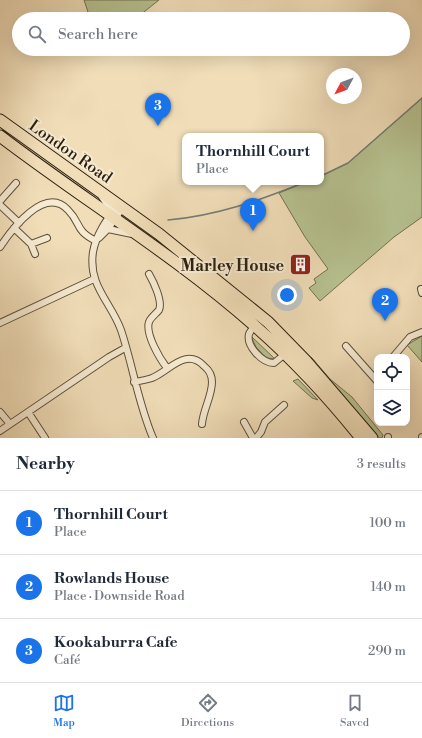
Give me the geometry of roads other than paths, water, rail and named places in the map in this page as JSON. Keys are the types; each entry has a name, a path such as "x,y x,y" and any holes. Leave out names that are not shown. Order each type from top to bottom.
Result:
{"highway":[{"name":"London Road","path":"0,120 94,187 116,212"},
{"name":"London Road","path":"0,136 116,212"},
{"path":"116,212 137,236 205,286 255,326 331,396 372,438"},
{"path":"116,212 194,261 268,322 331,396 361,438"}],"street":[{"path":"0,201 16,184"},
{"path":"0,247 14,228 42,204 56,203 64,206 70,212 83,234 96,241"},
{"path":"0,205 19,223"},
{"path":"96,241 108,230 116,212"},
{"path":"116,212 96,241 93,252 94,279 119,327 126,348 134,382 153,438"},
{"path":"14,228 31,244 35,254"},
{"path":"108,230 120,230 137,236"},
{"path":"31,244 47,238"},
{"path":"149,274 160,303 159,309 149,321 149,329 154,347 168,368"},
{"path":"0,323 94,279"},
{"path":"255,326 249,334 249,337 252,346 259,356 267,362 274,363 285,354"},
{"path":"396,354 410,337 422,332"},
{"path":"346,346 374,376"},
{"path":"0,431 109,357 126,348"},
{"path":"134,382 152,378 180,360 189,359 199,362 208,369 212,383 200,410 202,424"},
{"path":"244,422 254,438 262,432 265,422 284,405"},
{"path":"0,412 10,424"},
{"path":"28,412 45,438"}],"waterway":[{"path":"324,175 348,163 422,98"},
{"path":"168,220 221,211 272,195 297,185"}],"place":[{"name":"Kookaburra Cafe","path":"158,126"},
{"name":"Thornhill Court","path":"253,231"},
{"name":"Marley House","path":"300,265"},
{"name":"Rowlands House","path":"385,321"}]}
